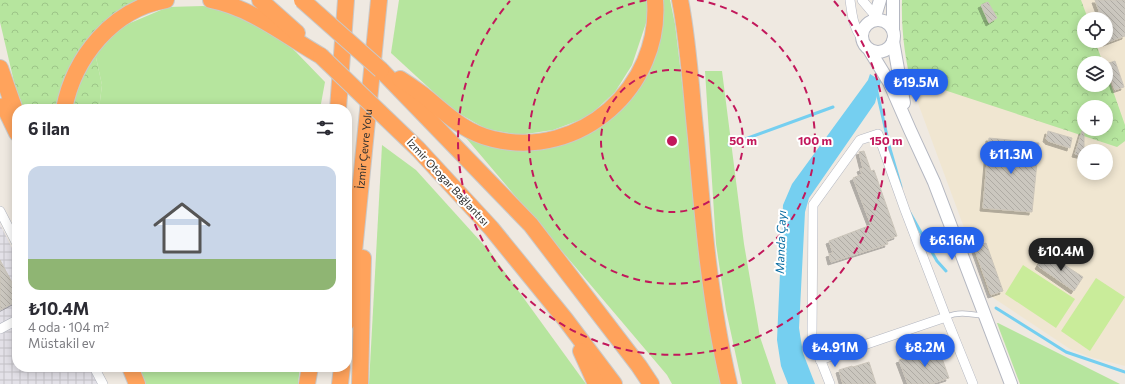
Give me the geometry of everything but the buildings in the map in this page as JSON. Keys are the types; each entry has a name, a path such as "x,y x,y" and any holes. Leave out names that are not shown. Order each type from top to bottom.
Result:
{"highway":[{"path":"65,104 74,74 84,57 114,23 128,13 144,6 166,0"},
{"path":"211,0 244,10 321,56"},
{"name":"İzmir Otogar Bağlantısı","path":"260,0 418,149 491,228 565,319 614,384"},
{"path":"302,0 381,70 531,225 652,384"},
{"path":"338,104 346,0"},
{"name":"İzmir Çevre Yolu","path":"352,270 380,0"},
{"path":"370,89 388,0"},
{"path":"381,70 396,76 422,94 453,120 472,131 492,139 508,142 529,143 566,136 584,128 608,112 618,103 637,76 648,56 654,34 656,10 655,0"},
{"path":"680,0 683,16 708,264 720,347 729,384"},
{"path":"683,0 683,16"},
{"path":"327,104 335,63 342,49"},
{"path":"0,68 13,104"},
{"path":"0,97 12,122"},
{"path":"360,384 364,144"},
{"path":"565,319 596,384"},
{"path":"132,372 137,384"},
{"path":"307,384 309,372"},
{"path":"340,384 341,372"}],"main road":[{"path":"880,0 876,18 864,27 861,37 866,48 870,51 889,82 934,182 1011,384"},
{"path":"893,0 893,35 900,81 910,130"},
{"path":"870,51 876,53 887,50 891,46 893,35 885,22 876,18"}],"street":[{"path":"850,0 853,21 856,30 861,37"},
{"path":"862,0 876,18"},
{"path":"830,384 812,335 813,204 860,140 878,134 905,210 973,384"},
{"path":"0,211 12,234"},
{"path":"820,360 946,317"},
{"path":"0,329 12,323"},
{"path":"97,372 103,384"}],"lane":[{"path":"946,317 963,312 986,317"}],"shaded area":[{"path":"902,0 1125,0 1125,366 1090,357 1070,349 989,295 912,87 902,18"},
{"path":"0,224 12,248 12,372 92,372 99,384 0,384"}],"green space":[{"path":"0,0 146,0 110,18 63,104 22,104 15,86 0,22"},
{"path":"399,0 648,0 649,14 632,65 615,92 588,117 553,130 519,135 486,129 453,110 391,53"},
{"path":"662,0 670,0 675,24 711,325 724,384 672,384 667,375 461,132 478,140 594,127 660,36 663,12"},
{"path":"902,0 1081,0 1085,12 1077,12 1077,48 1098,48 1100,56 1077,56 1077,92 1113,91 1125,125 1125,141 1117,147 1113,146 1113,144 1108,144 1084,136 1113,136 1113,100 1077,100 1077,134 929,85 912,87 907,66 902,22"},
{"path":"203,6 233,10 269,28 296,52 325,82 321,104 100,104 102,85 95,53 116,29 168,7"},
{"path":"95,53 102,85 100,104 74,104 75,92"},
{"path":"705,71 722,71 744,244 760,337 776,384 742,384 726,310 716,244"},
{"path":"382,145 416,170 491,253 586,384 369,384"},
{"path":"1023,265 1075,299 1056,328 1005,294"},
{"path":"1096,278 1125,297 1090,351 1061,331"},
{"path":"998,323 1120,384 1020,384"},
{"path":"141,372 299,372 298,384 146,384"}],"water":[{"path":"870,74 881,81 875,103 809,198 805,212 799,328 803,353 815,384 788,384 781,366 777,340 783,205 792,184 868,80"}],"waterway":[{"path":"877,92 890,149 901,187"},
{"path":"729,145 833,107"},
{"path":"910,213 937,261 946,271"},
{"path":"996,308 1066,352 1125,372"}],"water label":[{"name":"Manda Çayı","path":"781,242"}]}
